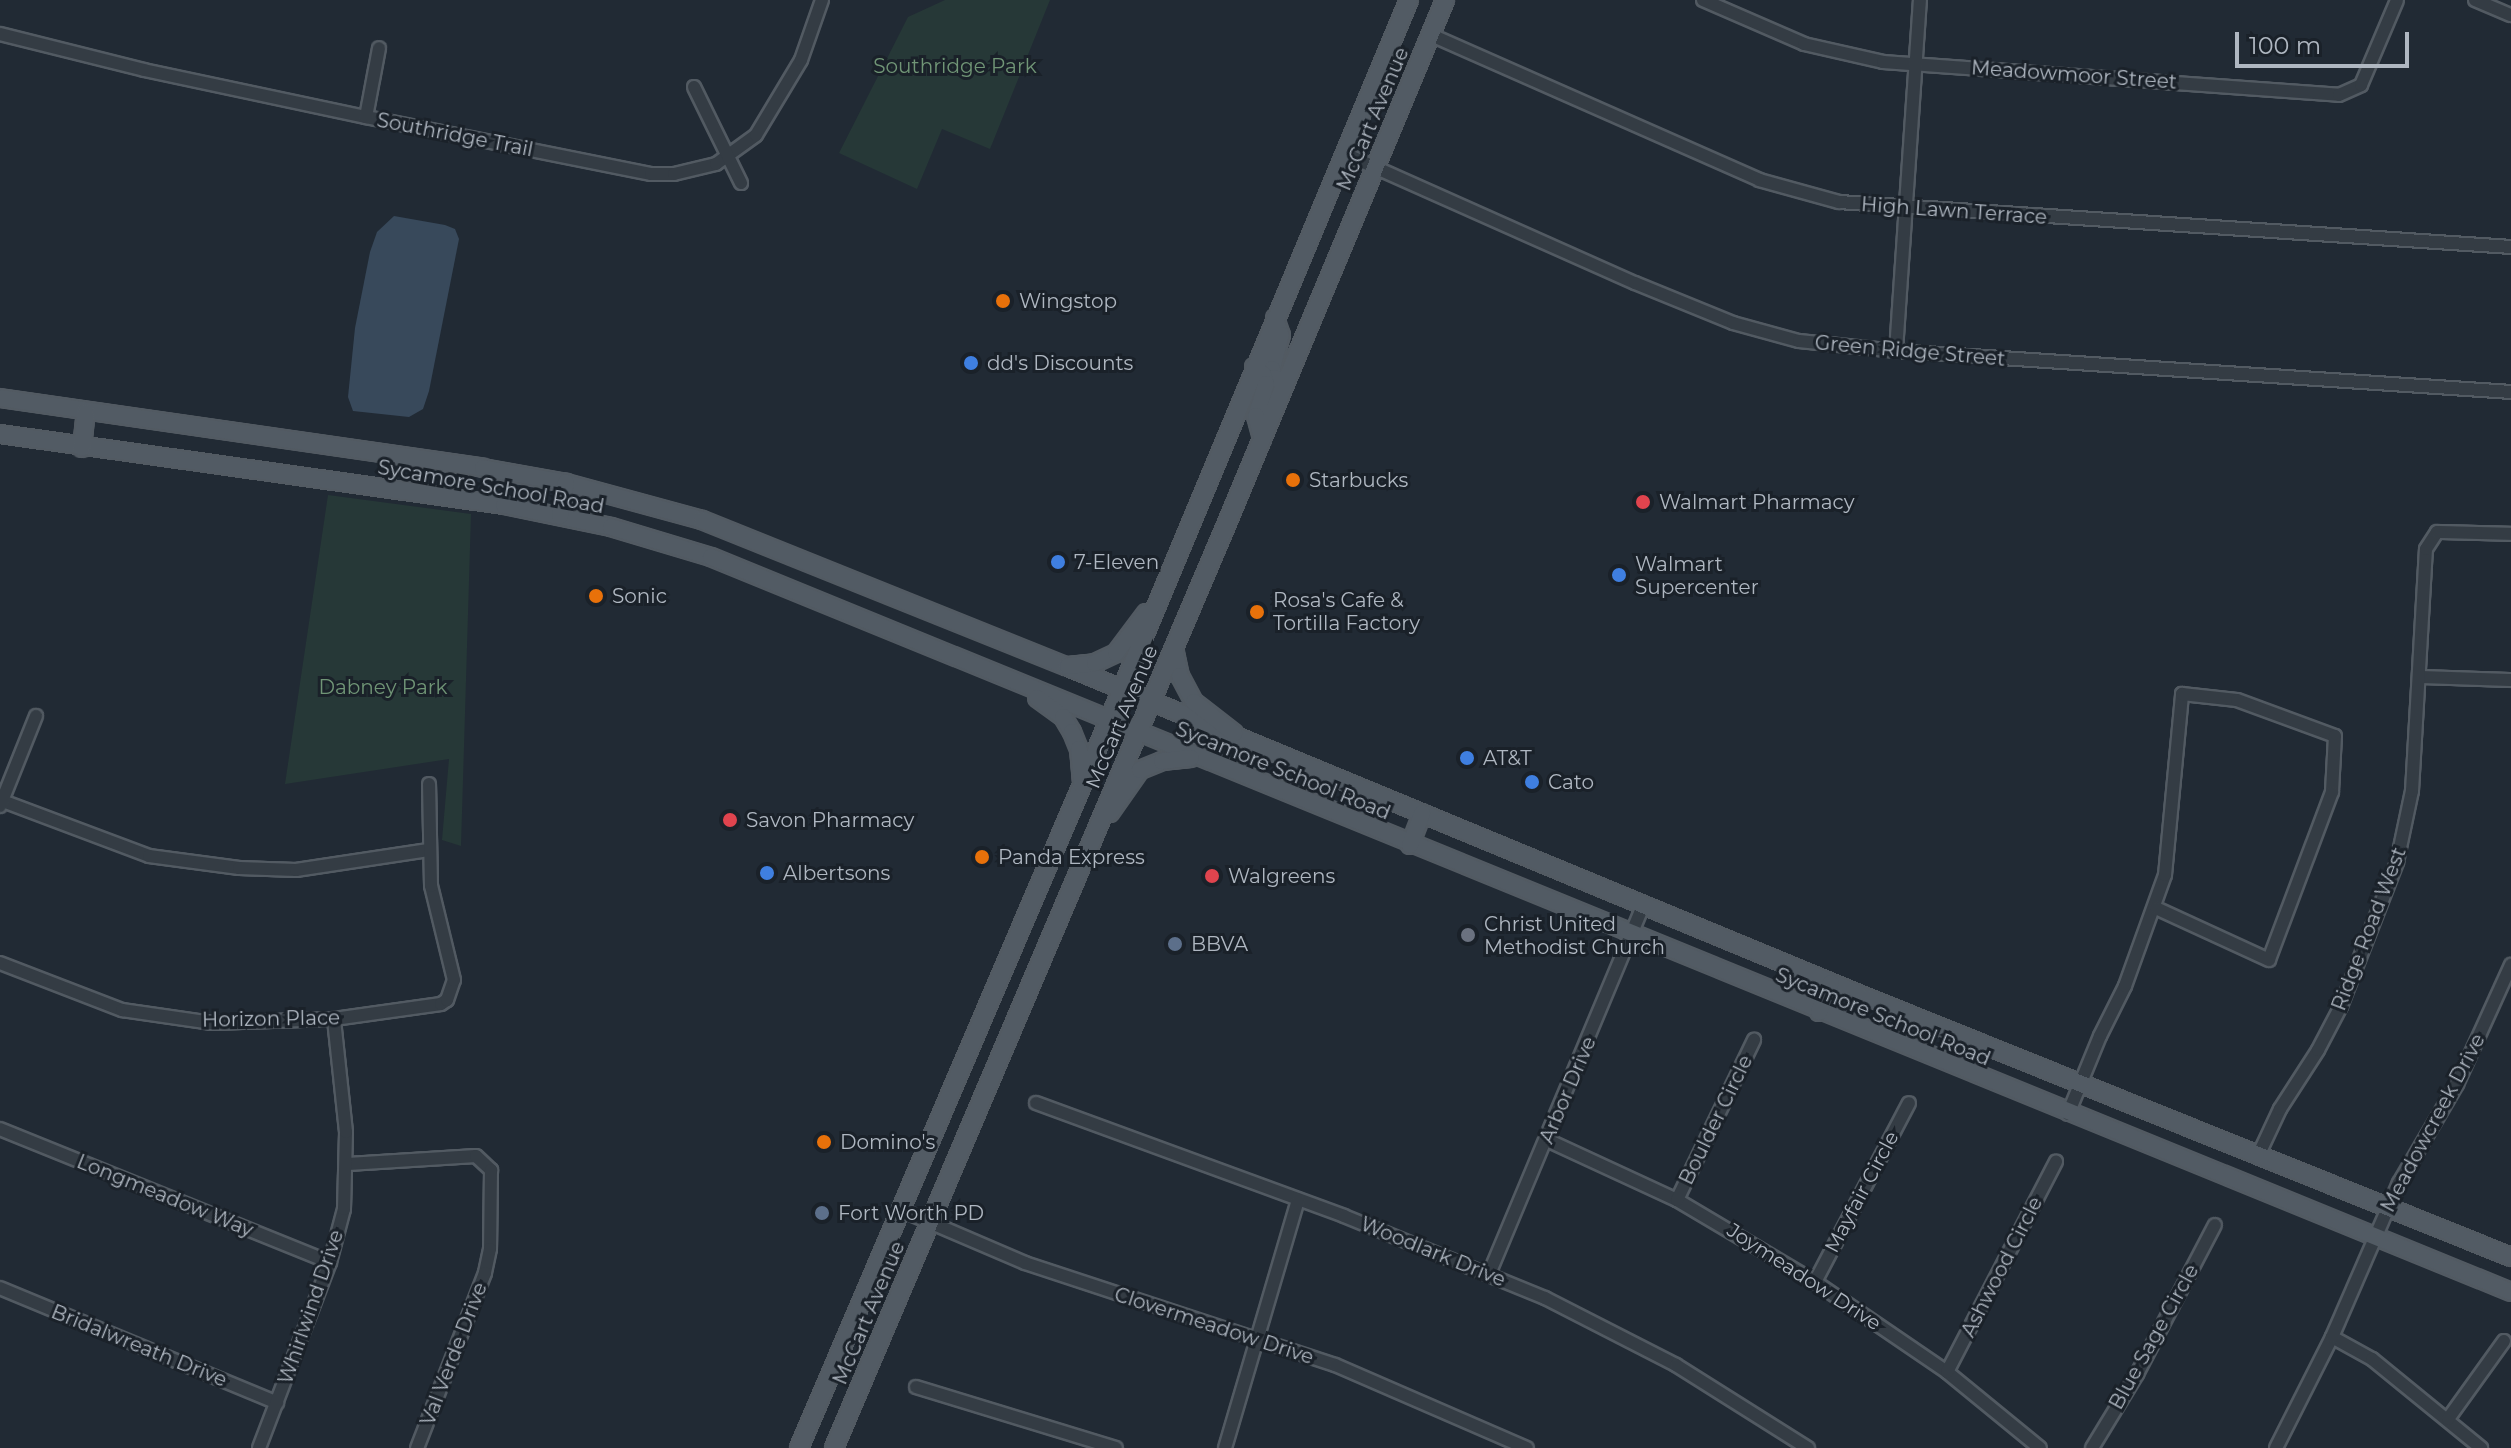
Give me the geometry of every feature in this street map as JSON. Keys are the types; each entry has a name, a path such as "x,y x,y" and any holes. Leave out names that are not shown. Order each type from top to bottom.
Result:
{"main road":[{"name":"McCart Avenue","path":"799,1448 1082,785 1409,0"},
{"name":"McCart Avenue","path":"834,1448 1445,0"},
{"path":"1275,318 1281,335 1272,369 1274,378 1285,382"},
{"path":"1254,367 1263,374 1266,384 1256,416 1262,439"},
{"name":"Sycamore School Road","path":"0,398 483,468 566,483 702,520 1066,666 1248,744 2081,1085 2511,1257"},
{"path":"82,448 86,412"},
{"name":"Sycamore School Road","path":"0,434 82,448 466,499 560,516 711,557 2068,1114 2511,1292"},
{"path":"560,516 566,483"},
{"path":"1066,666 1095,663 1116,653 1161,592"},
{"path":"873,621 886,593"},
{"path":"1174,647 1180,676 1194,702 1248,744"},
{"path":"1013,681 1063,717 1079,749 1082,785"},
{"path":"1089,844 1140,770 1171,759 1200,758"},
{"path":"1410,845 1422,813"},
{"path":"1009,955 1037,966"},
{"path":"1819,1012 1831,983"}],"street":[{"name":"Southridge Trail","path":"0,34 130,67 651,174 687,172 728,157 746,146 771,116 801,60 822,0"},
{"name":"Meadowmoor Street","path":"1703,0 1804,44 1837,54 1916,64 2339,95 2361,85 2397,0"},
{"path":"1896,351 1920,0"},
{"path":"2475,0 2511,15"},
{"name":"High Lawn Terrace","path":"1431,35 1759,180 1839,202 2511,247"},
{"path":"366,117 379,48"},
{"path":"694,87 741,183"},
{"name":"Green Ridge Street","path":"1345,154 1733,323 1799,341 1896,351 2511,392"},
{"name":"Ridge Road West","path":"2258,1156 2280,1109 2318,1050 2341,1006 2397,862 2412,791 2424,561 2431,539 2437,532 2452,531 2511,534"},
{"path":"2420,677 2511,680"},
{"path":"2068,1114 2156,908 2165,875 2182,694 2237,700 2335,736 2332,792 2269,960 2156,908"},
{"path":"36,716 1,803 149,856 239,868 296,870 428,850 429,784"},
{"name":"Horizon Place","path":"0,963 122,1010 212,1023 334,1019 441,1004 450,995 454,980 431,886 428,850"},
{"name":"Arbor Drive","path":"1489,1274 1643,905"},
{"name":"Meadowcreek Drive","path":"2276,1448 2332,1337 2388,1207 2412,1158 2457,1084 2511,965"},
{"name":"Whirlwind Drive","path":"259,1448 330,1262 344,1209 348,1164 334,1019"},
{"name":"Boulder Circle","path":"1677,1200 1754,1040"},
{"name":"Woodlark Drive","path":"1036,1103 1298,1200 1545,1298 1676,1365 1808,1448"},
{"name":"Mayfair Circle","path":"1815,1282 1909,1103"},
{"name":"Longmeadow Way","path":"0,1129 330,1262"},
{"name":"Joymeadow Drive","path":"1547,1140 1677,1200 1815,1282 1947,1372 2040,1448"},
{"name":"Val Verde Drive","path":"348,1164 476,1156 491,1170 490,1249 485,1273 417,1448"},
{"name":"Ashwood Circle","path":"1947,1372 2056,1162"},
{"path":"1225,1448 1298,1200"},
{"name":"Clovermeadow Drive","path":"899,1209 1025,1263 1348,1370 1527,1448"},
{"name":"Blue Sage Circle","path":"2092,1448 2137,1374 2215,1225"},
{"name":"Bridalwreath Drive","path":"0,1288 277,1403"},
{"path":"2332,1337 2372,1359 2481,1448"},
{"path":"2448,1419 2504,1341"},
{"path":"916,1387 1116,1448"}],"green space":[{"name":"Southridge Park","path":"945,0 1050,0 990,149 942,129 917,189 839,153 908,17"},
{"name":"Dabney Park","path":"328,495 471,514 461,846 442,840 449,759 285,784"}],"water":[{"path":"394,216 445,225 455,229 459,239 429,391 423,409 409,417 353,411 348,397 355,328 370,252 377,232"}],"place":[{"name":"Wingstop","path":"1003,301"},
{"name":"dd's Discounts","path":"971,363"},
{"name":"Starbucks","path":"1293,480"},
{"name":"Walmart Pharmacy","path":"1643,502"},
{"name":"7-Eleven","path":"1058,562"},
{"name":"Walmart Supercenter","path":"1619,575"},
{"name":"Sonic","path":"596,596"},
{"name":"Rosa's Cafe & Tortilla Factory","path":"1257,612"},
{"name":"AT&T","path":"1467,758"},
{"name":"Cato","path":"1532,782"},
{"name":"Savon Pharmacy","path":"730,820"},
{"name":"Panda Express","path":"982,857"},
{"name":"Albertsons","path":"767,873"},
{"name":"Walgreens","path":"1212,876"},
{"name":"Christ United Methodist Church","path":"1468,935"},
{"name":"BBVA","path":"1175,944"},
{"name":"Domino's","path":"824,1142"},
{"name":"Fort Worth PD","path":"822,1213"}]}
